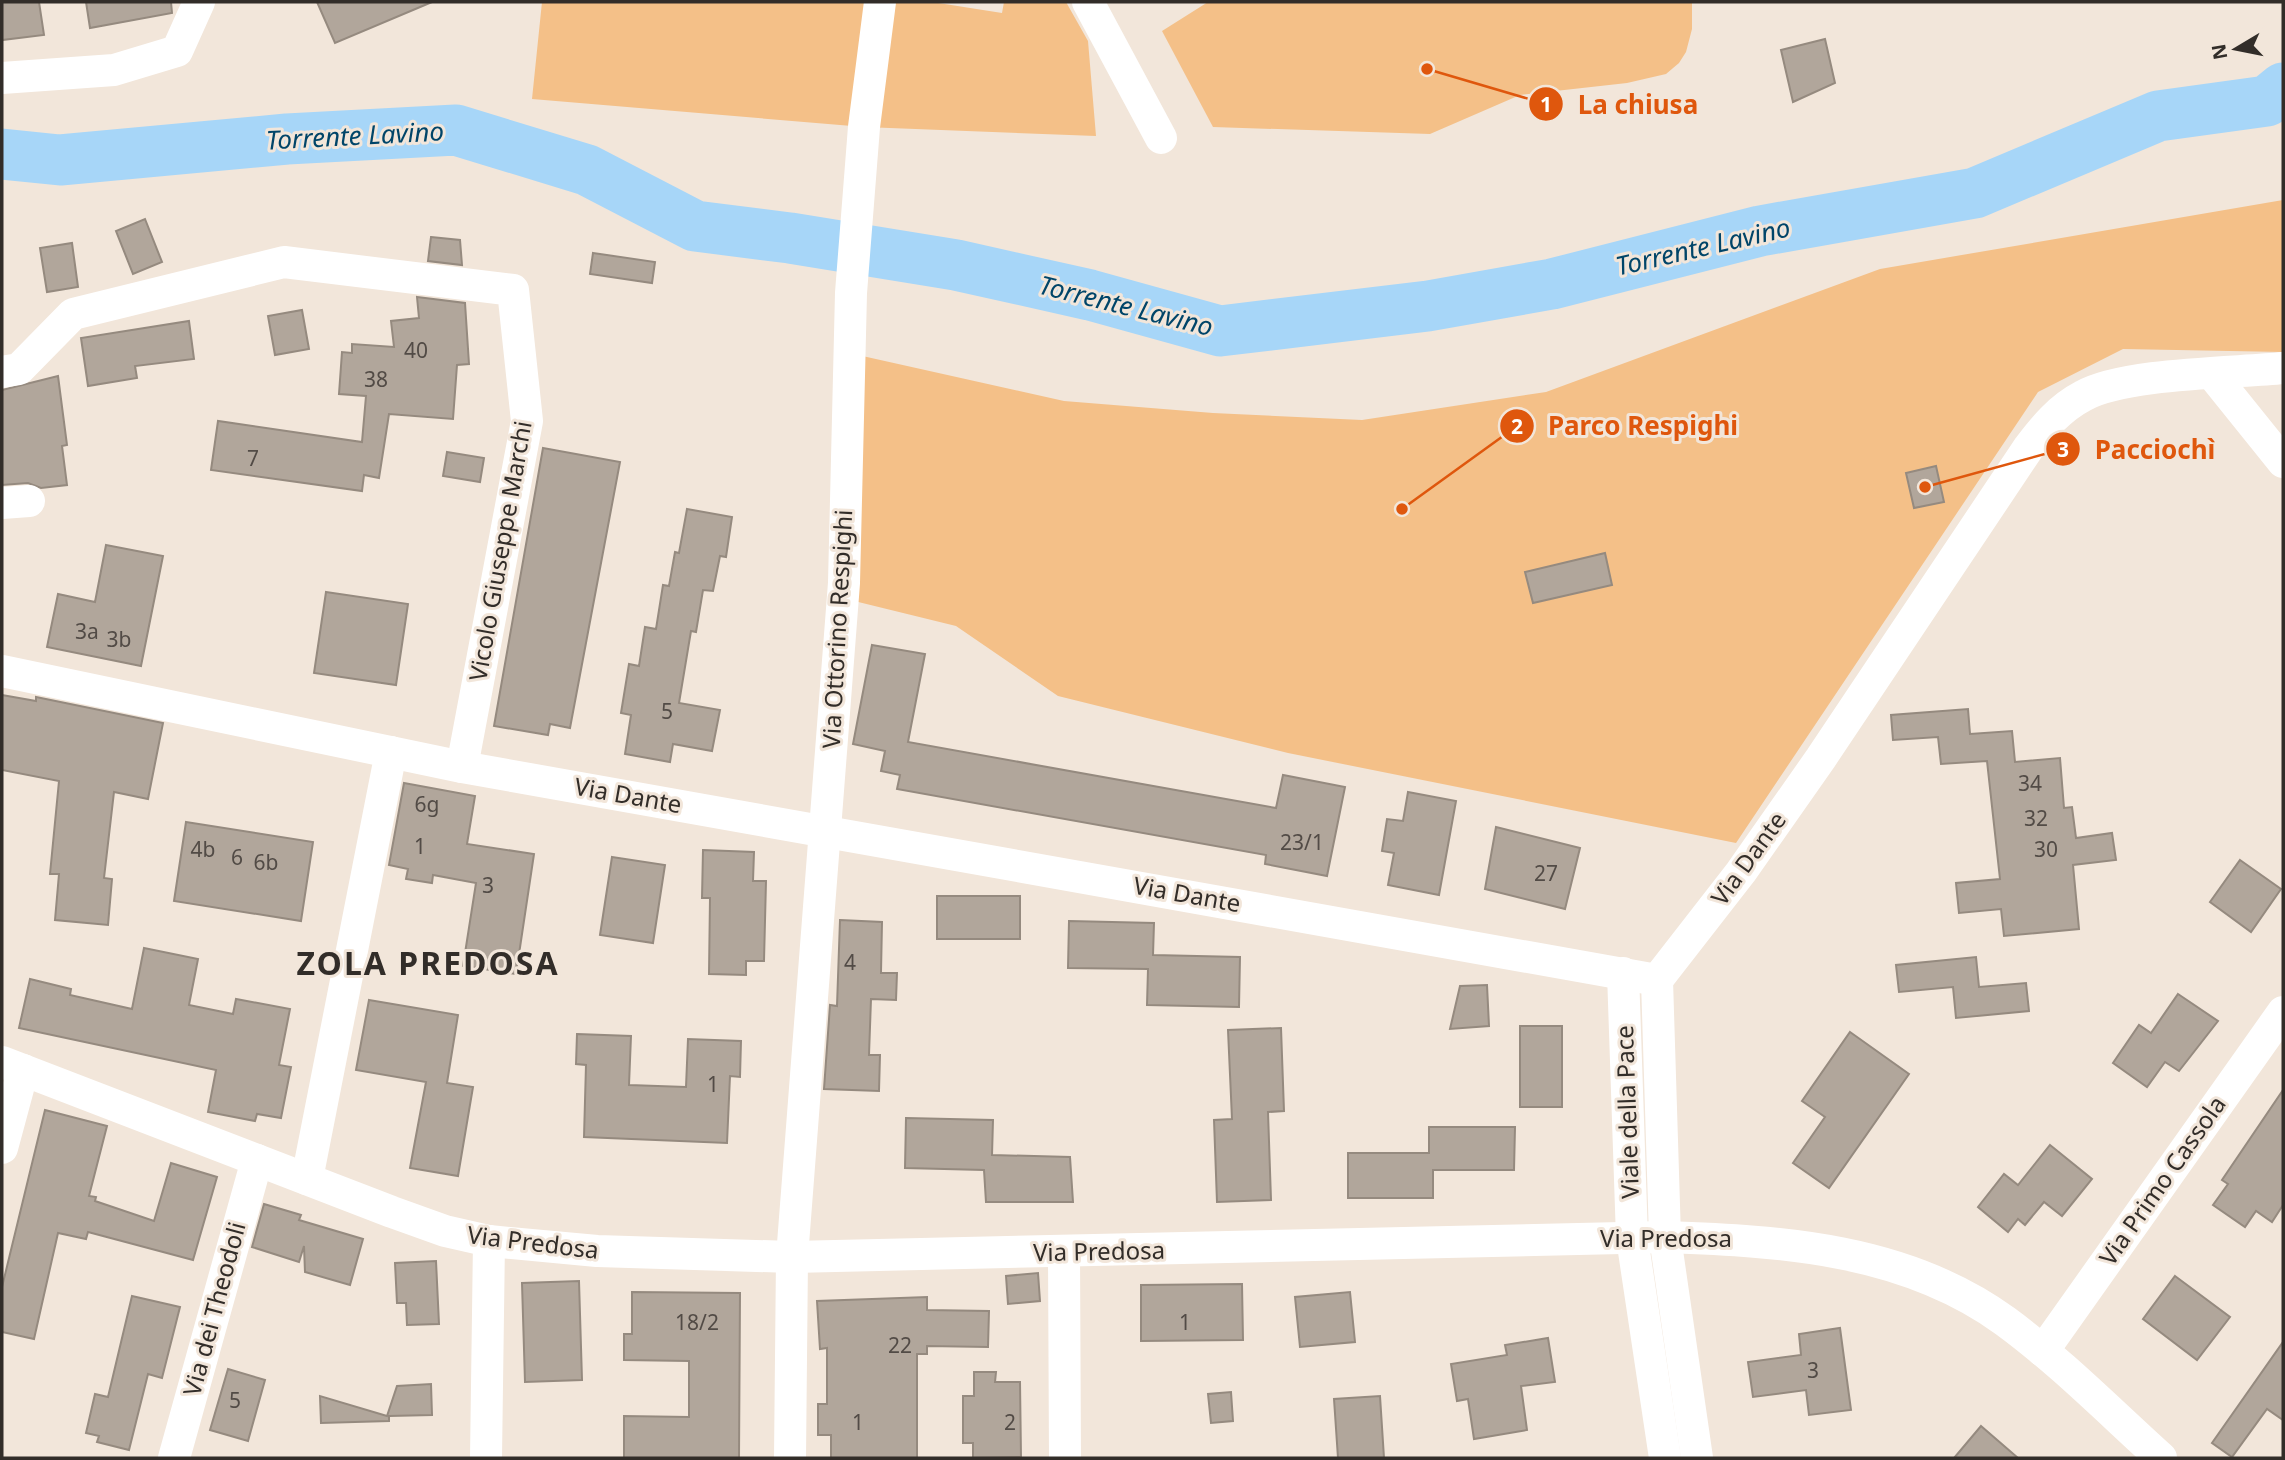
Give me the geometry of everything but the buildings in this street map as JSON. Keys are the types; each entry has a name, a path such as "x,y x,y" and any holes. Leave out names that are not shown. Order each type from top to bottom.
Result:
{"street":[{"path":"2,78 114,70 177,51 199,2"},
{"name":"Via Ottorino Respighi","path":"790,1458 792,1257 844,583 851,293 864,127 880,2"},
{"path":"1088,2 1161,138"},
{"name":"Vicolo Giuseppe Marchi","path":"2,372 19,369 73,314 284,262 513,290 527,421 462,767"},
{"name":"Via Dante","path":"2,671 462,767 1657,980 1741,872 1821,758 2029,447 2055,416 2085,394 2119,384 2283,368"},
{"path":"2213,375 2283,462"},
{"path":"307,1179 391,752"},
{"name":"Viale della Pace","path":"1623,973 1632,1238 1665,1458"},
{"name":"Viale della Pace","path":"1657,980 1665,1237 1698,1458"},
{"name":"Via Primo Cassola","path":"2043,1350 2283,1012"},
{"path":"2,1148 12,1066"},
{"name":"Via Predosa","path":"12,1066 445,1231 489,1241 597,1251 792,1257 1064,1253 1665,1237 1768,1241 1878,1260 1962,1296 2003,1320 2043,1350 2161,1458"},
{"name":"Via dei Theodoli","path":"174,1458 257,1160"},
{"path":"486,1458 489,1241"},
{"path":"1064,1253 1065,1458"}],"shaded area":[{"path":"542,2 932,2 1002,13 1004,2 1066,2 1088,41 1096,136 864,127 532,99"},
{"path":"1208,2 1692,2 1692,29 1686,52 1679,63 1666,74 1627,83 1520,95 1430,134 1213,127 1162,31"},
{"path":"2283,200 2283,352 2123,349 2038,392 1736,843 1288,753 1058,696 956,626 842,598 849,353 1064,401 1213,413 1362,420 1546,392 1880,269"}],"waterway":[{"name":"Torrente Lavino","path":"2,154 60,160 287,139 456,130 587,170 695,226 790,238 956,265 1090,295 1220,331 1428,306 1552,284 1760,231 1975,193 2158,116 2267,101 2283,88"}],"place":[{"name":"La chiusa","path":"1427,69"},
{"name":"Pacciochì","path":"1925,487"},
{"name":"Parco Respighi","path":"1402,509"}],"district":[{"name":"ZOLA PREDOSA","path":"428,964"}]}
